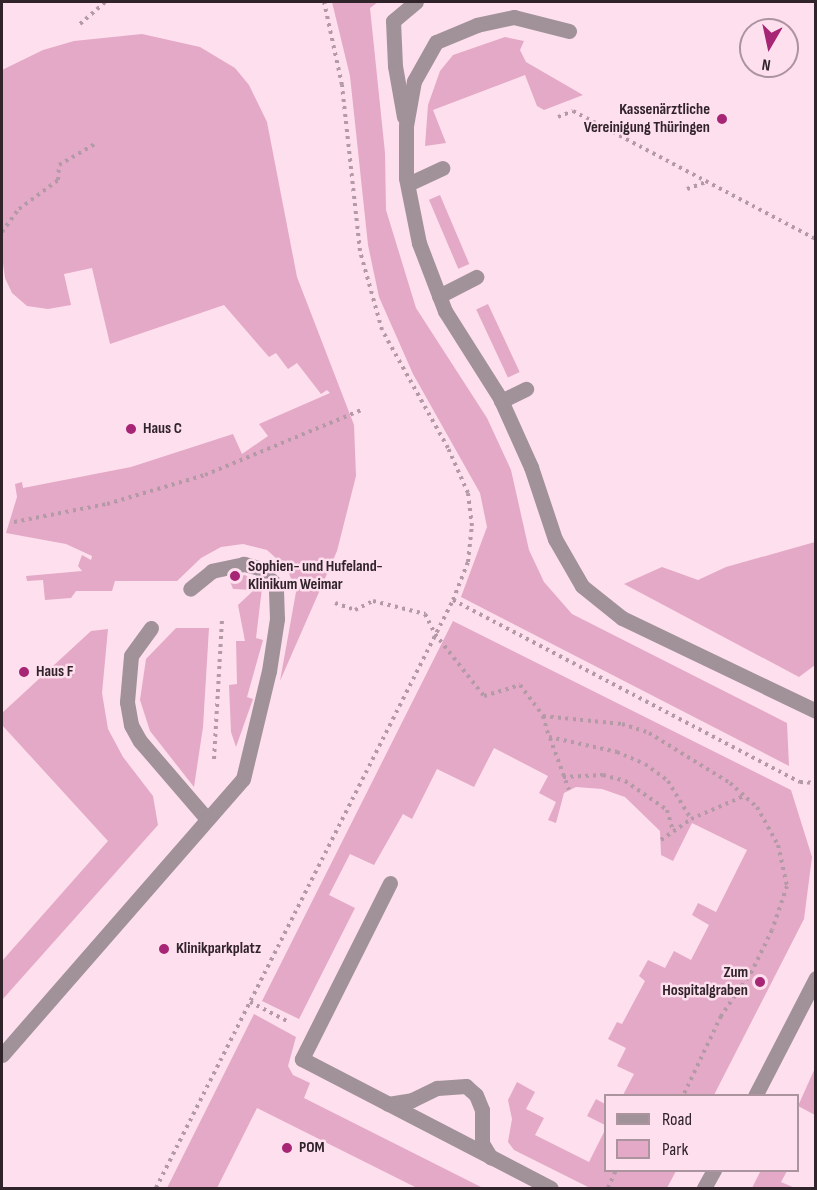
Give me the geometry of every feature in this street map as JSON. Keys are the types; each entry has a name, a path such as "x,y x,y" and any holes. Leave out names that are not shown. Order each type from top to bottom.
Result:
{"street":[{"path":"416,2 393,21 394,66 406,126 408,184 419,243 439,296 501,401 531,467 555,539 582,586 622,618 816,711"},
{"path":"406,126 414,81 436,42 477,25 514,17 569,31"},
{"path":"408,184 442,168"},
{"path":"439,296 476,278"},
{"path":"501,401 526,388"},
{"path":"2,1055 243,778 269,671 278,597 269,574 244,564 212,571 190,589"},
{"path":"151,628 131,656 127,702 131,725 140,741 207,819"},
{"path":"390,884 302,1059 551,1188"},
{"path":"756,1094 816,978"},
{"path":"387,1104 412,1100 437,1088 466,1086 476,1095 482,1110 482,1143 491,1158"},
{"path":"704,1188 713,1172"}],"path":[{"path":"80,24 105,2"},
{"path":"156,1188 453,600 470,544 472,526 468,492 448,448 382,330 360,251 342,85 324,2"},
{"path":"558,117 573,111 816,240"},
{"path":"2,232 19,209 58,180 59,165 95,144"},
{"path":"687,189 706,182"},
{"path":"14,522 107,504 205,475 361,410"},
{"path":"453,600 800,783 816,783"},
{"path":"335,603 355,610 373,602 425,614 435,634 484,696 520,686 543,716 569,790"},
{"path":"214,763 222,619"},
{"path":"543,716 612,722 649,733 730,783 757,807 778,845 787,886 772,930 752,971 722,1016 683,1094"},
{"path":"549,737 617,752 645,764 668,781 691,819"},
{"path":"563,777 603,775 625,781 667,810 673,831"},
{"path":"661,840 691,819 744,796"},
{"path":"250,1002 314,1036"},
{"path":"608,1188 615,1172"}],"green space":[{"path":"332,2 378,2 370,8 385,153 386,210 416,308 487,418 511,470 529,550 544,582 572,614 787,723 789,766 461,597 487,527 480,493 413,374 379,297 368,245 350,76"},
{"path":"142,34 200,47 235,68 249,85 267,122 297,277 354,425 356,476 337,551 280,681 296,592 287,568 267,550 243,544 221,547 201,558 177,581 115,581 112,591 76,591 71,598 45,600 43,580 27,581 26,576 82,571 78,566 82,555 91,560 92,556 66,544 6,533 17,497 15,484 22,482 23,488 131,467 233,434 242,454 268,436 259,424 330,393 327,390 321,394 297,363 288,369 276,353 269,357 224,305 110,344 92,268 64,274 71,305 48,309 27,306 12,293 5,278 2,256 2,70 43,50 74,41"},
{"path":"505,37 524,41 520,50 526,62 583,95 544,110 537,106 525,75 433,110 446,143 425,146 428,105 440,71 453,55"},
{"path":"440,195 469,264 458,269 429,200"},
{"path":"488,304 520,372 508,377 476,309"},
{"path":"815,542 815,665 799,677 624,584 662,567 698,580 726,567"},
{"path":"245,575 262,588 256,638 263,640 247,697 253,699 236,747 231,732 229,685 237,684 236,641 245,641 238,605 254,590 233,589 229,579"},
{"path":"453,621 791,790 812,857 804,919 715,1094 624,1094 634,1074 617,1066 626,1048 608,1039 617,1022 622,1024 645,981 639,976 648,960 665,968 674,951 691,960 709,925 692,915 698,903 716,912 747,850 692,823 673,861 661,855 660,831 625,797 602,789 576,787 564,793 556,823 548,820 556,802 539,793 548,776 494,748 474,787 437,769 412,819 403,814 374,865 350,854 329,895 355,908 299,1019 262,1001"},
{"path":"176,628 209,628 203,727 194,787 150,731 140,700 146,659"},
{"path":"108,629 102,693 108,729 123,757 153,796 158,825 2,1000 2,961 108,841 2,725 2,713 91,631"},
{"path":"254,1014 296,1037 288,1066 293,1075 310,1083 304,1098 483,1188 417,1188 257,1108 217,1188 167,1188"},
{"path":"815,1068 815,1115 799,1107"},
{"path":"517,1082 535,1092 526,1109 544,1118 535,1135 589,1162 604,1132 604,1172 675,1172 667,1188 590,1188 514,1150 508,1142 512,1119 508,1100"},
{"path":"596,1099 604,1103 604,1124 587,1116"},
{"path":"760,1172 786,1172 781,1182 795,1188 752,1188"}],"place":[{"name":"Kassenärztliche Vereinigung Thüringen","path":"722,119"},
{"name":"Haus C","path":"131,429"},
{"name":"Sophien- und Hufeland- Klinikum Weimar","path":"235,576"},
{"name":"Haus F","path":"24,672"},
{"name":"Klinikparkplatz","path":"164,949"},
{"name":"Zum Hospitalgraben","path":"760,982"},
{"name":"POM","path":"287,1148"}]}
